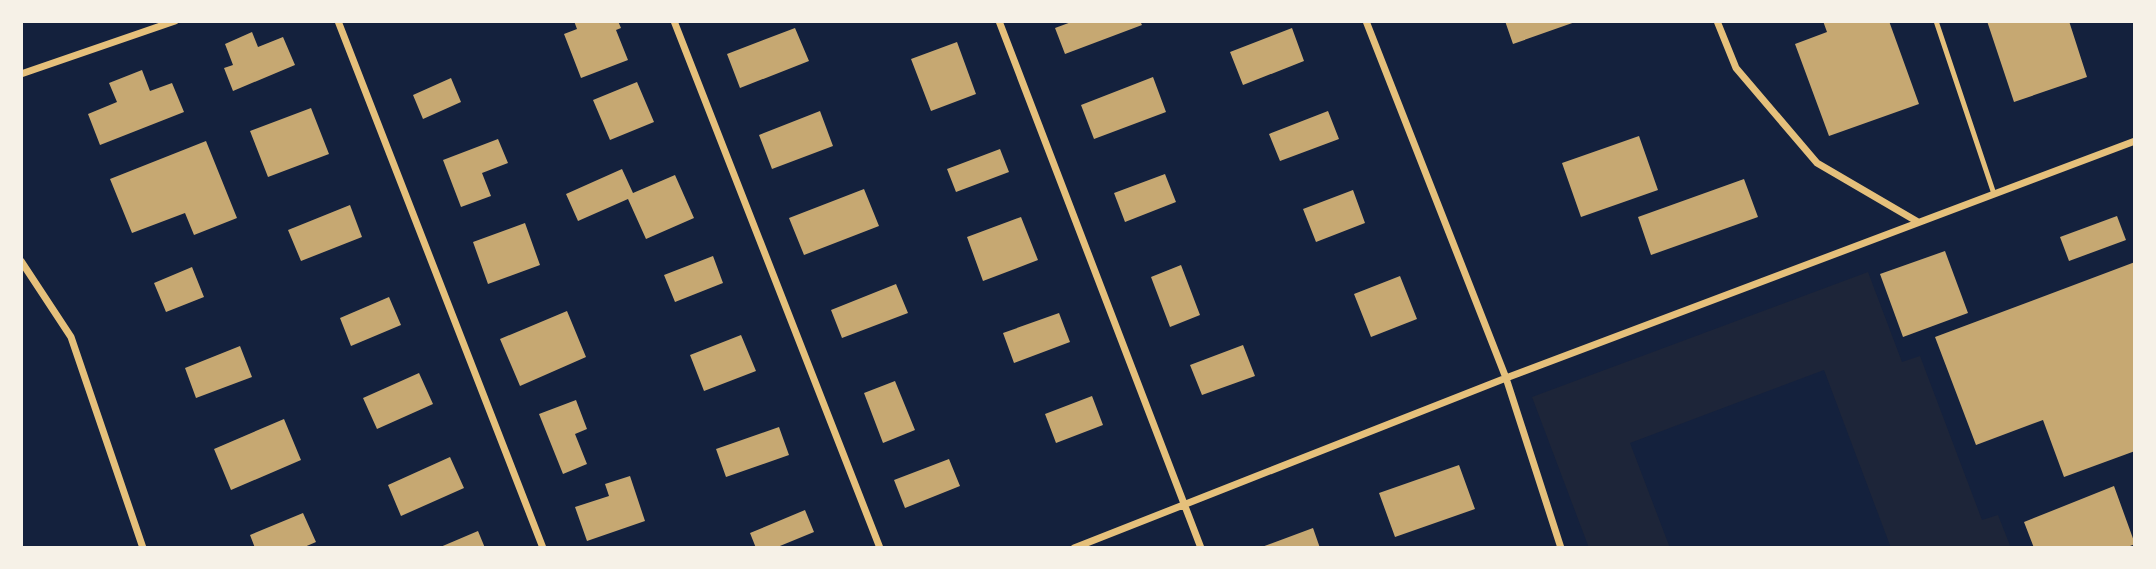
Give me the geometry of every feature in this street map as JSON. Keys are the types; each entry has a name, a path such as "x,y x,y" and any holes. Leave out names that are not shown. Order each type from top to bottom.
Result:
{"street":[{"path":"21,74 175,21"},
{"path":"338,21 543,548"},
{"path":"674,21 880,548"},
{"path":"999,21 1201,548"},
{"path":"1366,21 1506,378 1561,548"},
{"path":"1717,21 1736,68 1817,163 1919,222"},
{"path":"1074,548 1506,378 2135,141"},
{"path":"21,261 71,337 143,548"}],"lane":[{"path":"1936,21 1994,194"}],"shaded area":[{"path":"1868,272 1902,362 1920,356 1982,520 1998,515 2011,548 1891,548 1824,370 1630,443 1670,548 1589,548 1532,397"}],"building":[{"path":"574,21 618,21 621,28 616,30 628,60 581,78 564,34 577,29"},
{"path":"1074,21 1140,21 1142,25 1065,54 1055,28"},
{"path":"1505,21 1578,21 1513,44"},
{"path":"1823,21 1889,21 1919,104 1829,136 1795,44 1827,32"},
{"path":"1987,21 2069,21 2087,77 2014,102"},
{"path":"795,28 809,61 740,88 727,54"},
{"path":"1292,28 1304,61 1243,85 1230,52"},
{"path":"252,32 258,47 283,37 295,65 233,91 224,68 233,65 225,44"},
{"path":"957,42 976,94 931,111 911,59"},
{"path":"142,70 150,91 172,83 184,112 100,145 88,114 117,102 109,83"},
{"path":"1153,77 1166,112 1094,139 1081,105"},
{"path":"451,78 461,102 423,119 413,95"},
{"path":"637,82 654,122 610,140 593,100"},
{"path":"311,108 329,154 268,177 250,131"},
{"path":"820,111 833,146 772,169 759,135"},
{"path":"1328,111 1339,139 1280,161 1269,134"},
{"path":"1639,136 1658,190 1581,217 1562,163"},
{"path":"498,139 508,163 482,173 491,196 461,207 443,160"},
{"path":"206,141 237,218 194,235 185,213 132,233 110,179"},
{"path":"1000,149 1009,172 956,192 947,169"},
{"path":"622,169 633,193 675,175 694,218 646,239 628,199 578,221 566,194"},
{"path":"1165,174 1176,202 1125,222 1114,193"},
{"path":"1744,179 1758,217 1651,255 1638,217"},
{"path":"864,189 879,226 804,255 789,218"},
{"path":"1353,190 1365,223 1316,242 1303,209"},
{"path":"350,205 362,237 301,261 288,230"},
{"path":"2117,216 2126,240 2069,261 2060,237"},
{"path":"1021,217 1038,260 983,281 967,237"},
{"path":"525,223 540,265 488,284 473,242"},
{"path":"1945,251 1968,313 1903,337 1880,274"},
{"path":"713,256 723,283 675,302 664,275"},
{"path":"2135,262 2135,451 2064,477 2043,420 1976,445 1935,337"},
{"path":"1181,265 1200,315 1170,327 1151,277"},
{"path":"192,267 204,297 166,312 154,283"},
{"path":"1400,276 1417,319 1371,337 1354,294"},
{"path":"896,284 908,313 842,338 831,310"},
{"path":"389,297 401,325 351,346 340,318"},
{"path":"567,311 586,357 520,386 500,339"},
{"path":"1059,313 1070,342 1014,363 1003,333"},
{"path":"741,335 756,371 704,391 690,355"},
{"path":"1243,345 1255,376 1202,395 1190,365"},
{"path":"240,346 252,377 196,398 185,368"},
{"path":"419,373 433,404 377,429 363,398"},
{"path":"895,381 915,430 883,443 864,393"},
{"path":"1092,396 1103,425 1056,443 1045,414"},
{"path":"576,400 587,429 575,434 587,464 563,474 539,414"},
{"path":"284,419 301,460 231,490 214,449"},
{"path":"779,427 789,455 726,477 716,449"},
{"path":"450,457 464,488 401,516 388,485"},
{"path":"949,459 960,486 905,508 894,480"},
{"path":"1459,465 1475,509 1395,537 1379,493"},
{"path":"630,476 645,521 587,541 575,507 609,496 605,484"},
{"path":"2114,486 2135,544 2125,548 2034,548 2024,522"},
{"path":"805,510 814,532 775,548 756,548 750,533"},
{"path":"303,513 316,542 302,548 255,548 250,535"},
{"path":"1313,528 1320,548 1259,548"},
{"path":"478,531 485,548 438,548"}]}
